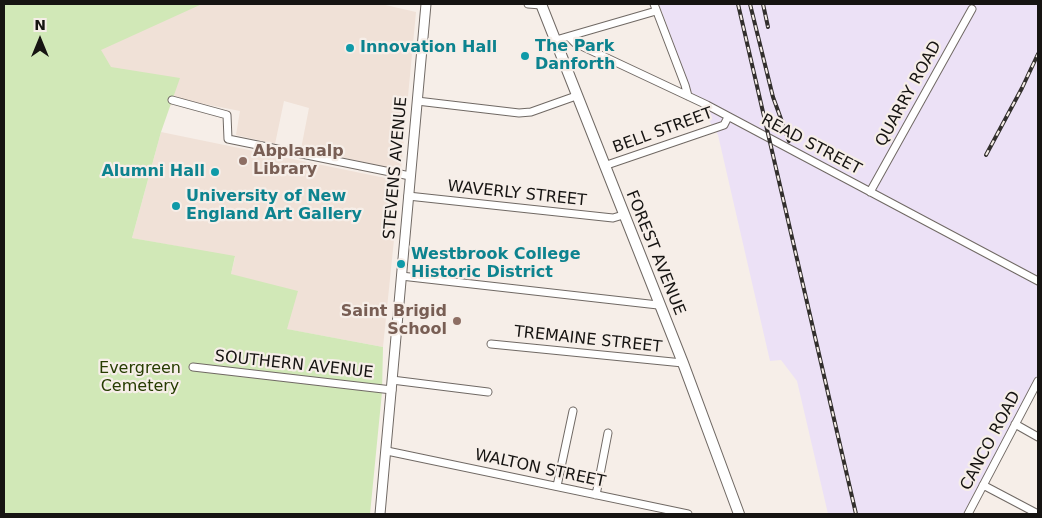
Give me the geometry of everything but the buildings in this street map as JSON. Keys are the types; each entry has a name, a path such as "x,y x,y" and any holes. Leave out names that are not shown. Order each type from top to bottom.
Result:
{"highway":[{"name":"FOREST AVENUE","path":"541,4 658,305 683,363 739,514"}],"main road":[{"name":"STEVENS AVENUE","path":"380,514 426,4"}],"street":[{"path":"528,4 541,4"},
{"path":"556,40 569,38 655,7"},
{"name":"BELL STREET","path":"655,7 688,96"},
{"name":"QUARRY ROAD","path":"870,192 972,9"},
{"name":"READ STREET","path":"569,38 574,44 688,96 1038,281"},
{"path":"417,102 519,113 531,112 576,96"},
{"path":"172,100 227,115 228,139 410,176"},
{"name":"BELL STREET","path":"604,166 724,125 728,117"},
{"name":"WAVERLY STREET","path":"408,196 613,218 623,215"},
{"path":"401,276 658,305"},
{"name":"TREMAINE STREET","path":"491,344 683,363"},
{"name":"SOUTHERN AVENUE","path":"193,368 488,392"},
{"name":"CANCO ROAD","path":"968,514 1038,381"},
{"path":"557,486 573,411"},
{"path":"1015,424 1038,437"},
{"path":"596,495 608,434"},
{"name":"WALTON STREET","path":"387,451 557,486 658,511 688,514"},
{"path":"983,485 1038,514"}],"shaded area":[{"path":"4,4 381,4 416,12 401,170 301,149 309,108 284,101 275,144 236,135 240,111 173,98 171,106"},
{"path":"659,4 1038,4 1038,374 963,514 828,514 797,381 781,360 770,361 718,135 692,93"},
{"path":"161,132 400,181 383,347 286,329 231,274 235,257 132,238"}],"green space":[{"name":"Evergreen Cemetery","path":"4,4 202,4 101,50 111,67 180,78 161,132 132,238 235,256 231,274 298,291 287,329 383,347 382,392 370,514 4,514"}],"railway":[{"path":"738,4 856,514"},
{"path":"750,4 773,97 789,141"},
{"path":"763,4 768,27"},
{"path":"986,155 1038,54"}],"place":[{"name":"Innovation Hall","path":"350,48"},
{"name":"The Park Danforth","path":"525,56"},
{"name":"Abplanalp Library","path":"243,161"},
{"name":"Alumni Hall","path":"215,172"},
{"name":"University of New England Art Gallery","path":"176,206"},
{"name":"Westbrook College Historic District","path":"401,264"},
{"name":"Saint Brigid School","path":"457,321"}]}
